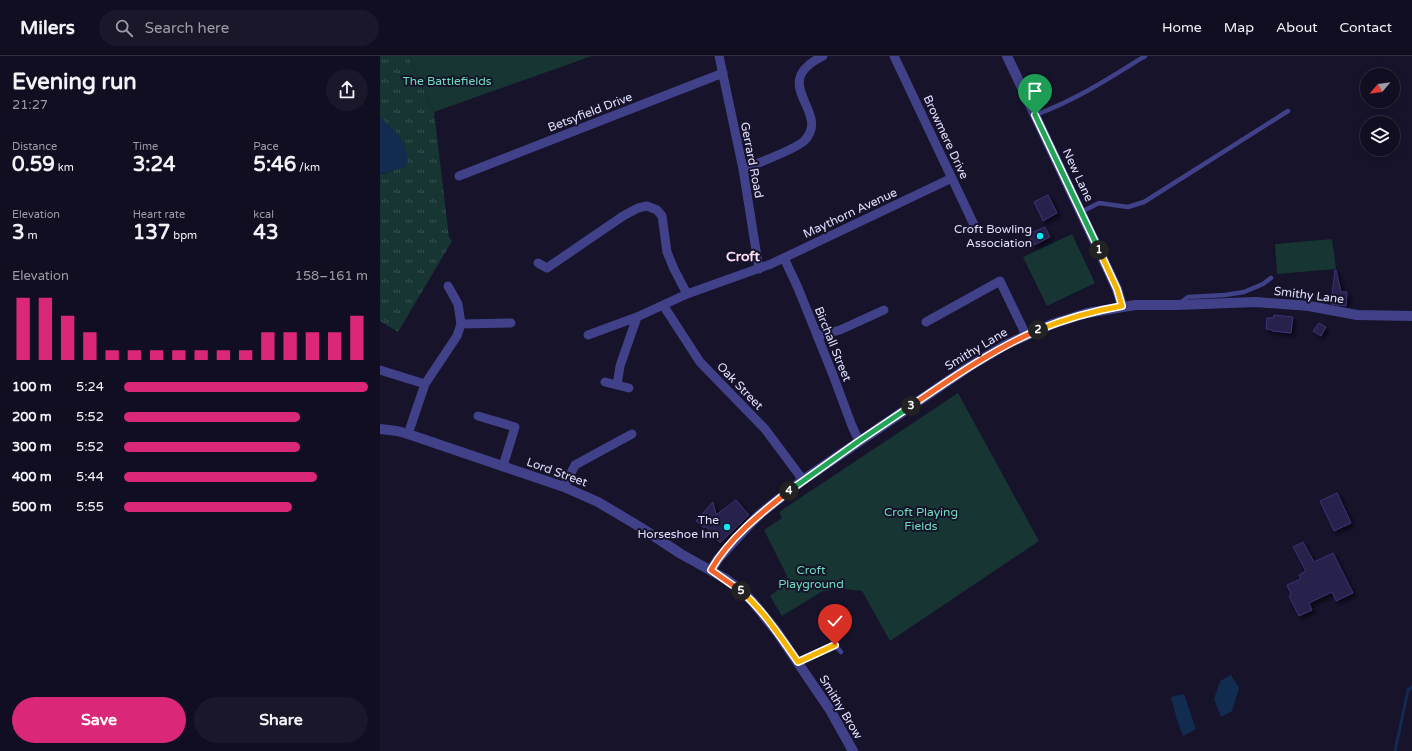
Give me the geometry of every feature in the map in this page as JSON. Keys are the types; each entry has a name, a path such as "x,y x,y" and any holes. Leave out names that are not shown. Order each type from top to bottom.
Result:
{"street":[{"name":"Gerrard Road","path":"719,56 734,134 743,169 759,269"},
{"path":"743,169 799,145 808,135 811,129 810,114 801,94 800,81 804,69 814,61 824,56"},
{"name":"Browmere Drive","path":"894,56 976,229"},
{"name":"New Lane","path":"1007,56 1117,289 1122,306"},
{"name":"Betsyfield Drive","path":"470,182 463,174 723,74"},
{"name":"Maythorn Avenue","path":"588,335 637,317 687,294 759,269 952,178"},
{"path":"538,263 547,268 569,248 633,210 643,206 652,207 662,216 667,252 687,294"},
{"name":"Birchall Street","path":"784,258 798,288 859,441"},
{"path":"926,322 1000,281 1026,335"},
{"path":"408,434 425,384 457,336 461,324 458,304 448,286"},
{"name":"Smithy Lane","path":"711,570 737,536 755,519 803,480 967,368 1006,344 1069,318 1122,306 1255,302 1309,306 1357,315 1412,316"},
{"name":"Oak Street","path":"663,305 695,356 765,429 803,480"},
{"path":"817,336 867,324 884,310"},
{"path":"617,385 620,366 637,317"},
{"path":"461,324 511,323"},
{"path":"380,370 425,384"},
{"path":"605,382 629,388"},
{"path":"478,416 515,427 503,466"},
{"name":"Lord Street","path":"380,429 408,434 564,487 616,511 682,554 711,570"},
{"path":"564,487 575,465 632,434"},
{"name":"Smithy Brow","path":"711,570 735,586 752,601 777,632 830,710 853,751"}],"lane":[{"path":"1035,115 1063,104 1111,78 1145,56"},
{"path":"1081,212 1099,203 1128,207 1144,202 1288,111"},
{"path":"1177,305 1188,297 1224,295 1244,292 1263,284 1271,278"},
{"path":"798,662 835,645 841,652"}],"green space":[{"path":"380,56 408,56 434,112 449,237 452,241 398,332 380,321 380,173 384,174 397,169 401,139 380,117"},
{"name":"The Battlefields","path":"408,56 592,56 434,112"},
{"path":"1072,234 1095,283 1047,306 1023,257"},
{"path":"1332,239 1336,269 1277,274 1275,244"},
{"name":"Croft Playing Fields","path":"958,393 1039,541 890,641 862,591 845,589 823,591 782,616 770,596 786,584 787,576 764,530 782,518 779,512"}],"water":[{"path":"380,117 398,134 406,150 407,157 404,167 387,173 380,173"},
{"path":"1231,675 1239,688 1232,711 1221,717 1214,699 1220,681"},
{"path":"1184,694 1196,729 1183,736 1171,697"}],"building":[{"path":"1048,195 1057,213 1043,221 1034,202"},
{"name":"Croft Bowling Association","path":"1045,227 1050,237 1034,245 1029,234"},
{"path":"1335,270 1341,292 1347,292 1346,306 1331,304"},
{"path":"1274,315 1293,317 1291,333 1266,329 1267,318 1273,318"},
{"path":"1319,323 1326,327 1321,336 1313,331"},
{"path":"1337,493 1351,523 1334,531 1320,501"},
{"path":"736,500 749,515 720,543 705,526 704,528 696,521 713,502 716,515"},
{"path":"1303,542 1314,562 1333,553 1353,593 1336,601 1332,592 1309,603 1312,610 1299,616 1289,596 1291,594 1287,585 1301,579 1299,575 1306,571 1293,547"}],"waterway":[{"path":"1395,751 1408,690 1412,687"}],"place":[{"name":"Croft Bowling Association","path":"1040,236"},
{"name":"The Horseshoe Inn","path":"727,527"}],"district":[{"name":"Croft","path":"743,256"}],"route":[{"path":"835,645 798,662 777,632 752,601 726,579 711,570 737,536 760,514 803,480 967,368 1006,344 1069,318 1122,306 1117,289 1035,115"}],"park label":[{"name":"Croft Playground","path":"811,577"}]}
